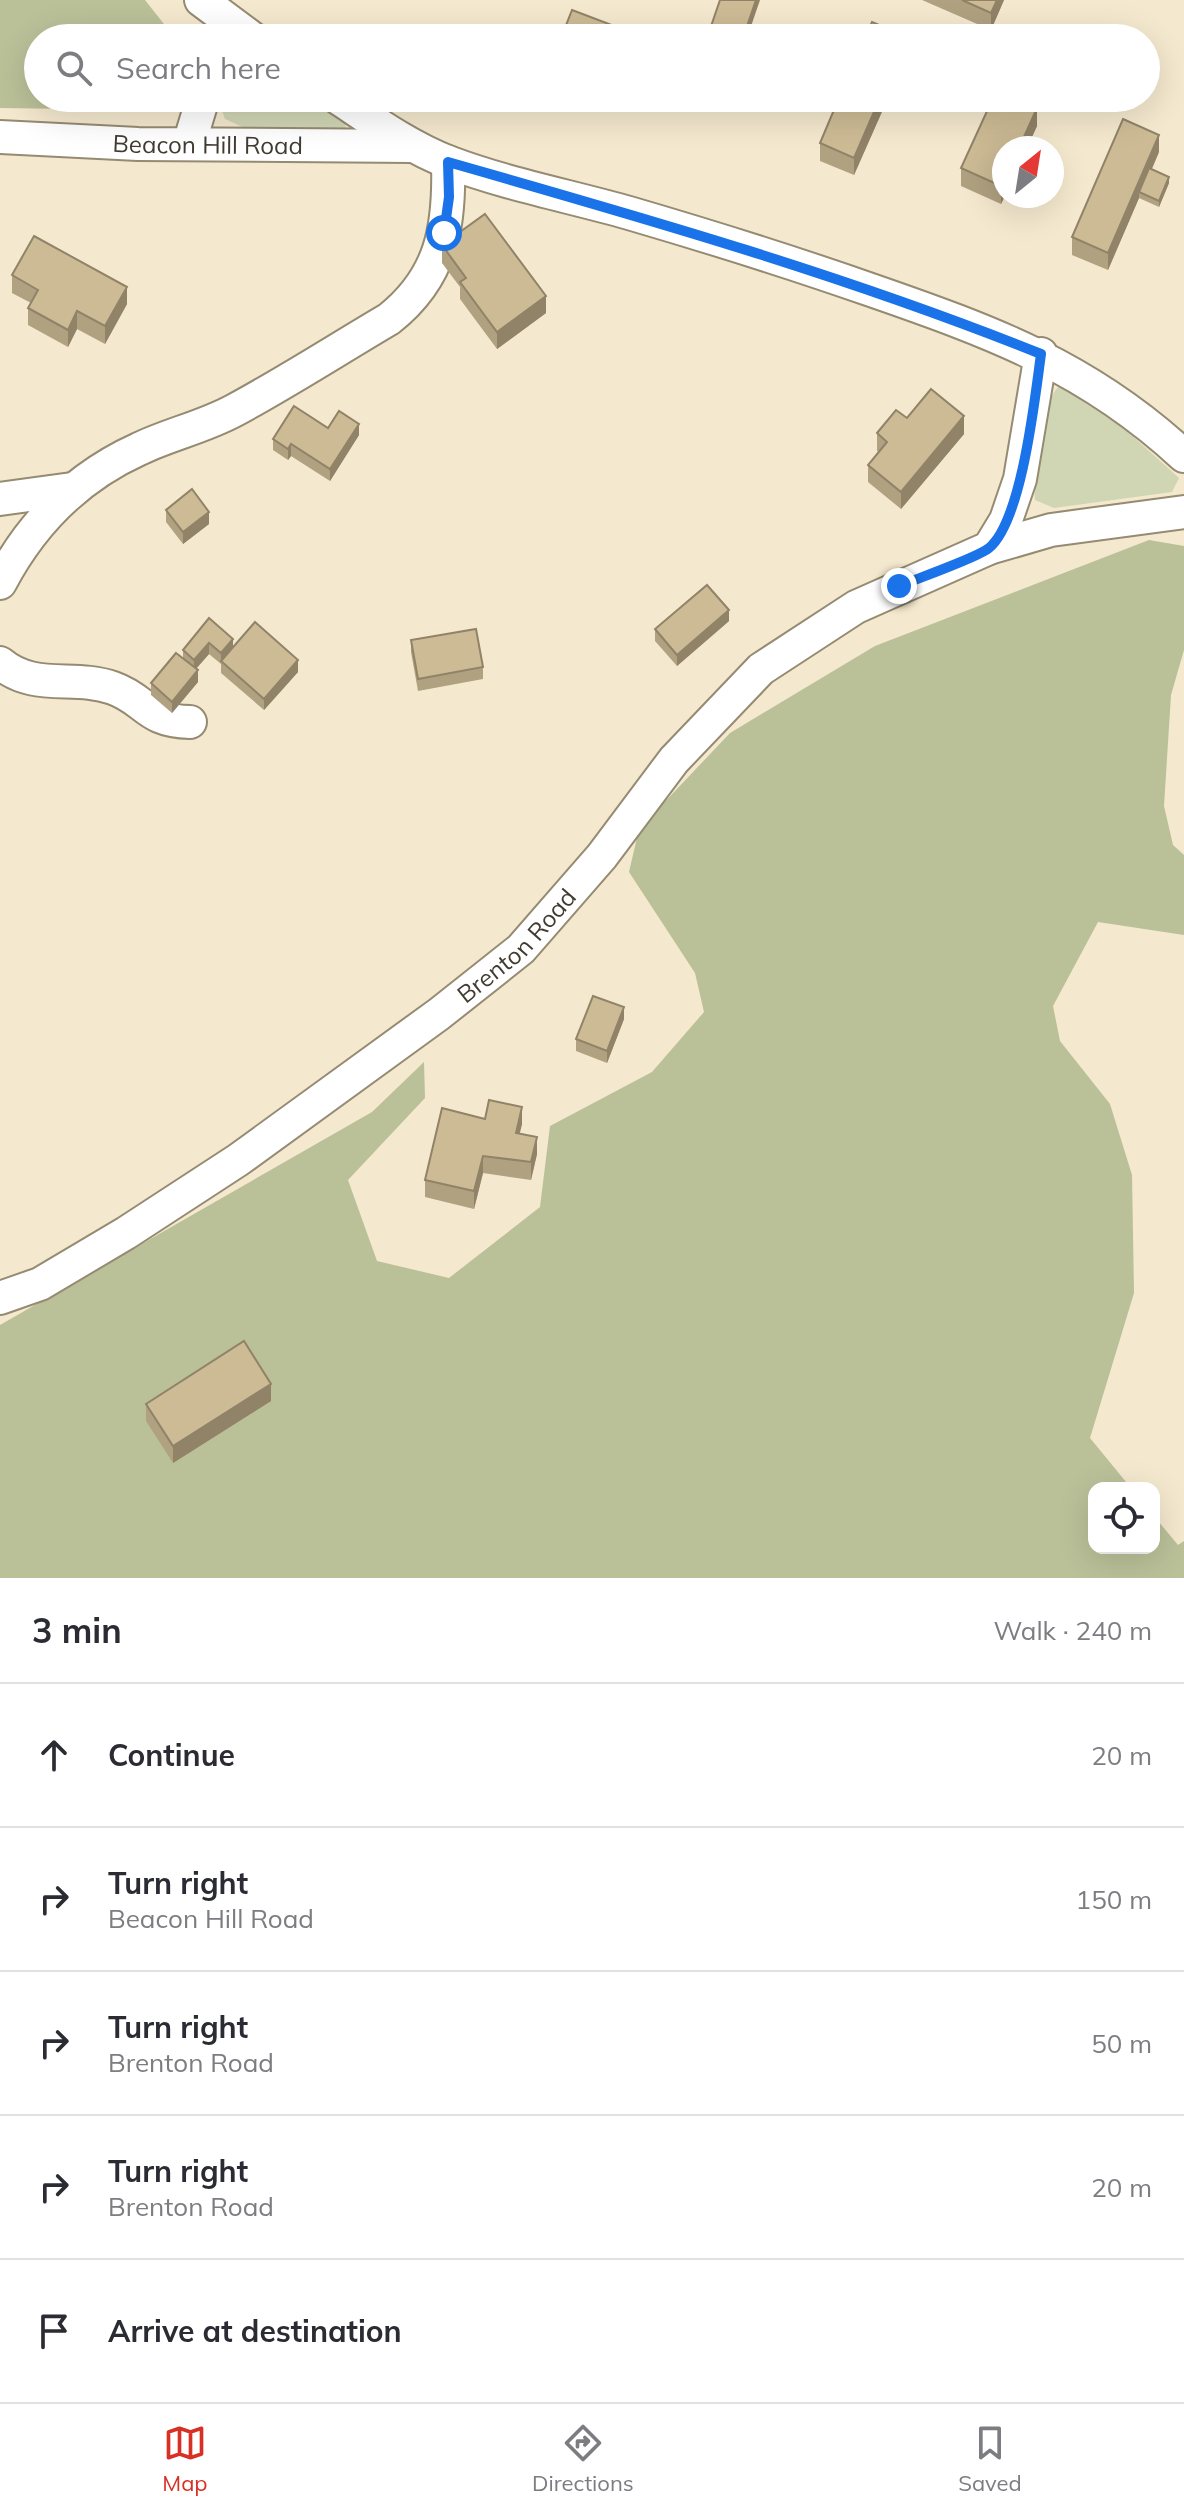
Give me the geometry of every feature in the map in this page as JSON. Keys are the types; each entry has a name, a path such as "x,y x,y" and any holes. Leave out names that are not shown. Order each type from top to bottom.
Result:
{"street":[{"path":"189,144 199,112"},
{"name":"Beacon Hill Road","path":"361,112 448,162 751,248 940,314 1041,354"},
{"name":"Beacon Hill Road","path":"0,137 189,144 416,146"},
{"path":"0,583 29,537 72,489 138,449 196,430 236,409 389,319 411,302 425,283 444,233 449,197 448,162"},
{"path":"989,548 1006,520 1020,479 1041,354 1094,384 1147,421 1184,456"},
{"path":"0,499 72,489"},
{"name":"Brenton Road","path":"0,1298 40,1284 126,1233 238,1160 439,1014 521,949 602,856 674,760 761,669 856,607 989,548 1051,530 1184,512"},
{"path":"0,663 17,675 43,683 113,688 158,718 190,722"}],"green space":[{"path":"0,0 145,0 164,24 24,24 24,108 0,108"},
{"path":"222,112 334,112 343,118 346,128 249,130 225,119"},
{"path":"1059,386 1118,423 1179,478 1172,492 1054,508 1035,500 1041,424"},
{"path":"1149,540 1184,546 1184,650 1171,695 1164,806 1173,845 1184,855 1184,935 1098,922 1053,1006 1060,1041 1110,1104 1132,1175 1134,1293 1090,1438 1126,1482 1088,1482 1088,1554 1160,1554 1160,1523 1178,1545 1184,1541 1184,1578 0,1578 0,1325 372,1112 424,1062 425,1098 348,1180 377,1261 449,1278 540,1207 550,1126 652,1072 704,1012 695,973 629,872 639,829 730,733 875,646"}],"building":[{"path":"720,0 756,0 748,24 712,24"},
{"path":"962,0 997,0 991,13"},
{"path":"572,10 609,24 567,24"},
{"path":"833,112 874,112 854,158 820,143"},
{"path":"987,112 1035,112 1024,136 992,136 992,182 961,168"},
{"path":"1123,119 1159,135 1108,253 1072,237"},
{"path":"1149,168 1169,177 1159,201 1139,192"},
{"path":"485,214 546,296 497,332 460,282 466,278 442,245"},
{"path":"34,236 127,287 105,326 77,311 68,330 28,308 38,290 12,275"},
{"path":"931,389 964,416 901,492 868,465 887,442 877,433 896,410 907,418"},
{"path":"294,406 328,428 339,411 359,424 330,469 291,444 288,449 273,439"},
{"path":"192,489 209,512 183,532 166,510"},
{"path":"707,585 729,610 677,655 655,629"},
{"path":"209,618 233,639 221,653 209,643 194,660 183,650"},
{"path":"255,622 298,660 264,699 221,661"},
{"path":"476,629 483,667 418,679 411,640"},
{"path":"176,653 198,670 172,702 151,683"},
{"path":"593,996 624,1007 607,1051 576,1039"},
{"path":"489,1100 522,1107 516,1133 537,1137 531,1162 483,1156 474,1191 425,1180 442,1108 485,1119"},
{"path":"244,1341 271,1384 173,1446 146,1404"}],"route":[{"path":"444,233 449,197 448,162 751,248 940,314 1041,354 1028,446 1020,479 1006,520 989,548 899,586"}]}
